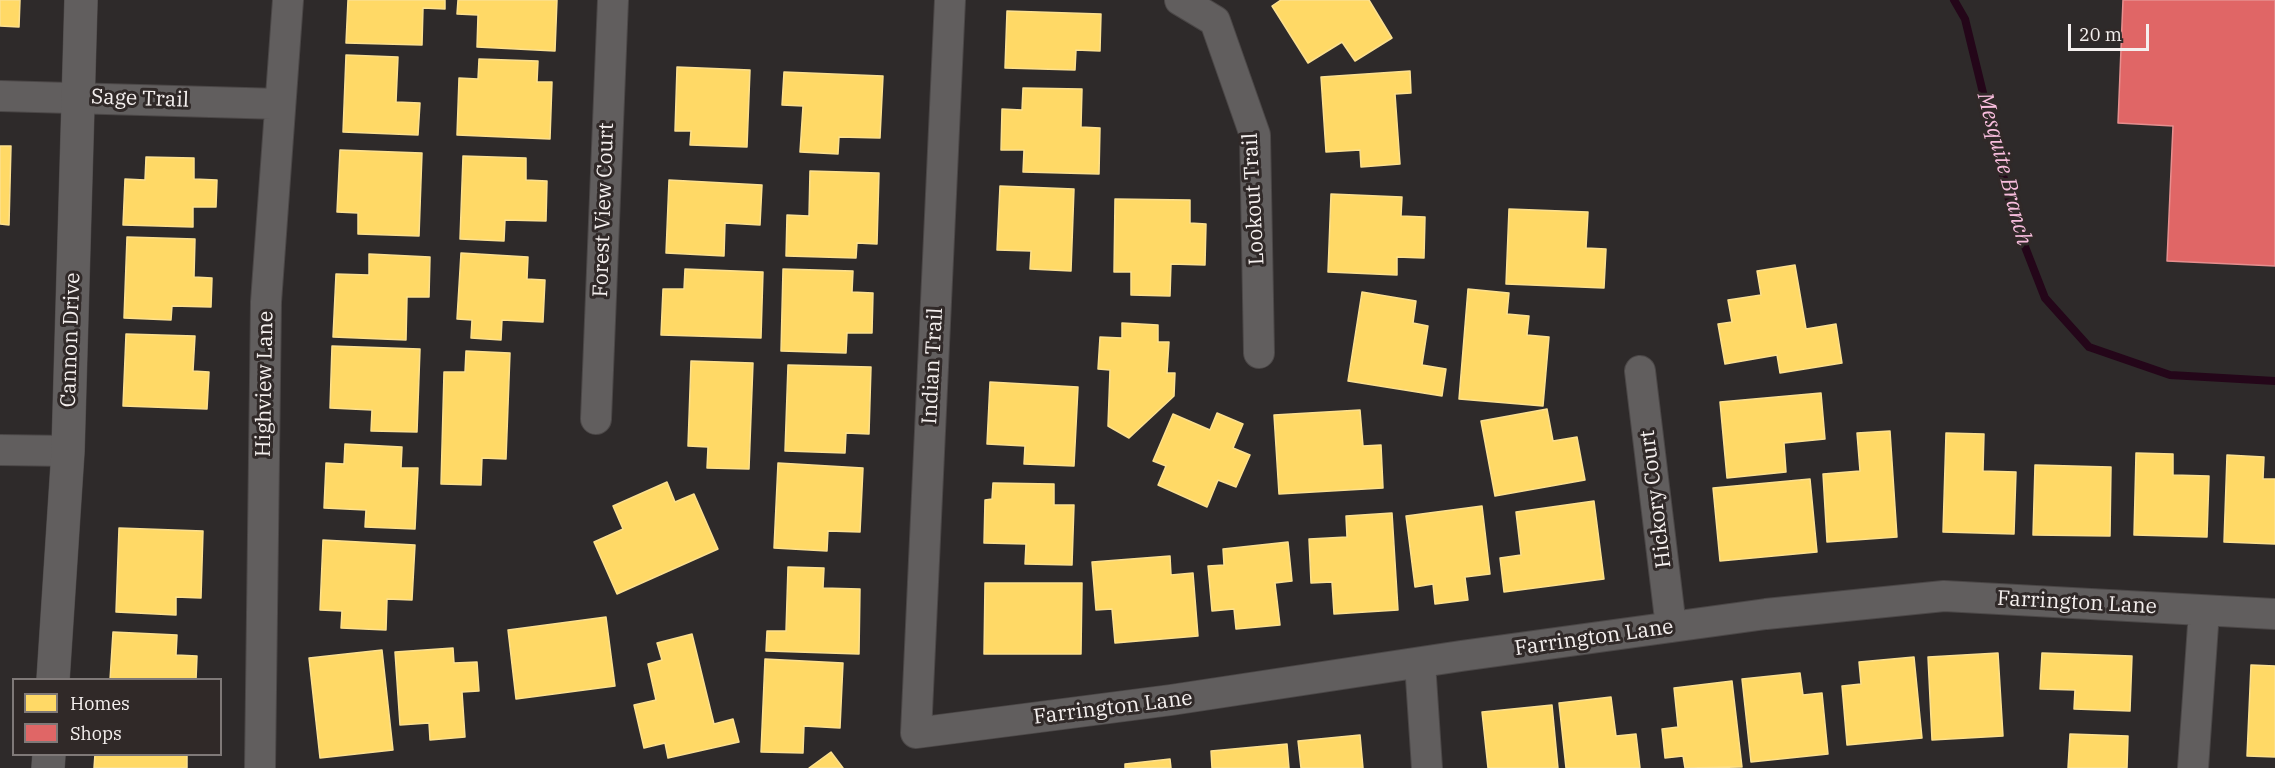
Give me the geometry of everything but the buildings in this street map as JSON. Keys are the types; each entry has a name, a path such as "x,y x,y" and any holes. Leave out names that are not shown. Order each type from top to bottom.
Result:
{"street":[{"name":"Cannon Drive","path":"53,678 68,451 81,0"},
{"name":"Highview Lane","path":"260,768 266,302 288,0"},
{"name":"Forest View Court","path":"596,420 613,0"},
{"name":"Indian Trail","path":"916,733 950,0"},
{"name":"Lookout Trail","path":"1180,0 1215,21 1255,135 1259,353"},
{"name":"Sage Trail","path":"0,96 280,104"},
{"name":"Hickory Court","path":"1640,371 1671,627"},
{"path":"0,450 68,451"},
{"name":"Farrington Lane","path":"916,733 1172,700 1671,627 1944,596 2275,614"},
{"path":"2193,768 2204,611"},
{"path":"1420,663 1427,768"}],"waterway":[{"name":"Mesquite Branch","path":"1954,0 1965,19 2013,216 2045,298 2089,347 2170,375 2275,381"}]}
